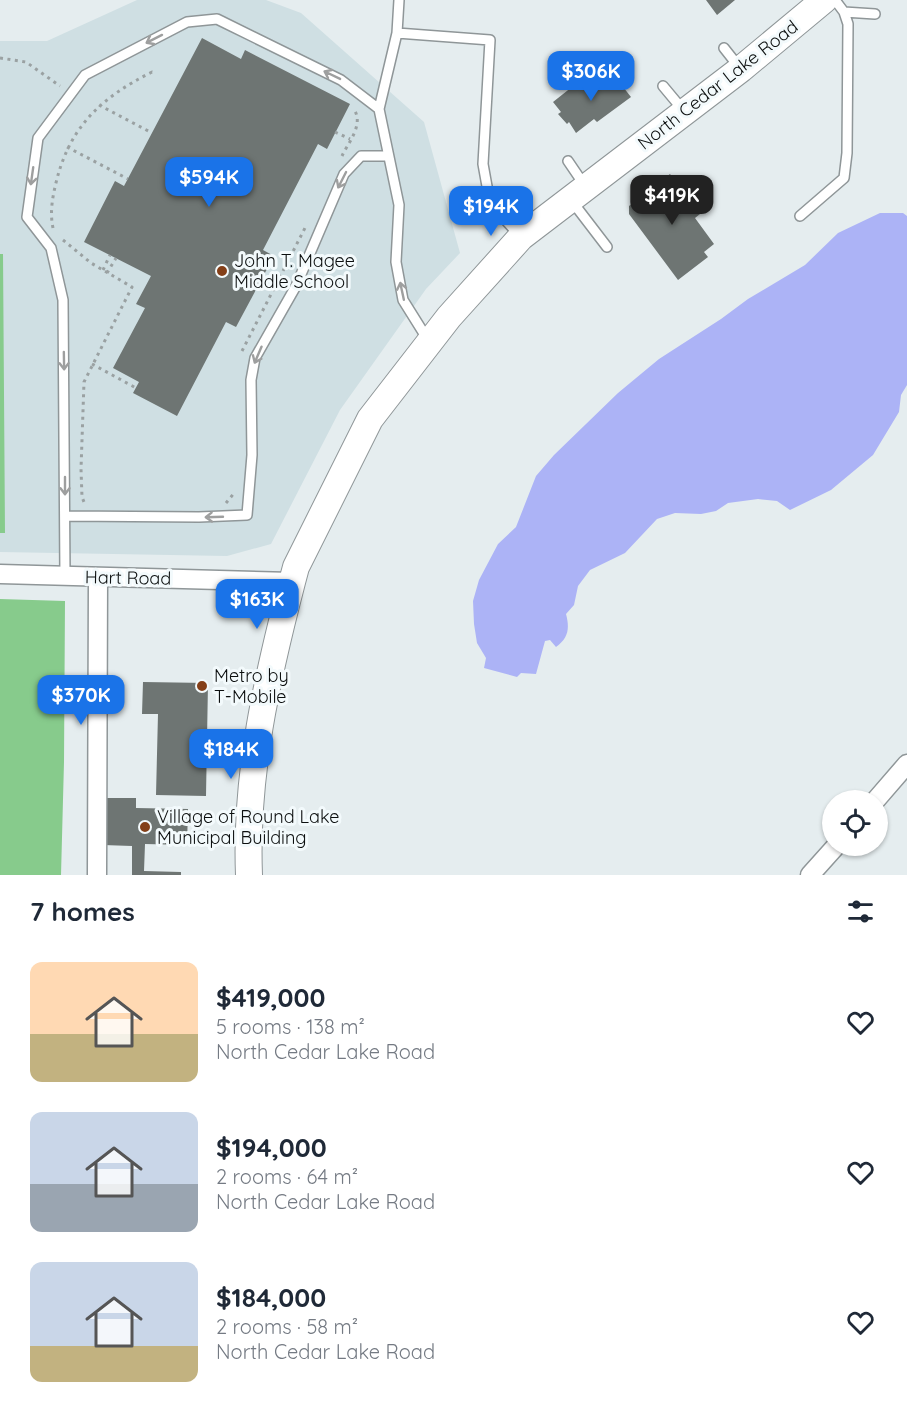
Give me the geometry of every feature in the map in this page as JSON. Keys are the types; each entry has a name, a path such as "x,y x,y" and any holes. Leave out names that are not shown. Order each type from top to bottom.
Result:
{"main road":[{"name":"North Cedar Lake Road","path":"249,875 250,799 263,701 292,582 296,567 370,419 449,317 521,237 741,69 834,6"}],"street":[{"name":"Hart Road","path":"0,574 292,582"},
{"path":"97,875 98,577"},
{"path":"885,790 907,764"},
{"path":"810,875 827,856"}],"lane":[{"path":"399,0 397,33 379,109 399,205 396,262 404,300 429,342"},
{"path":"800,216 844,178 847,153 848,24 834,6 835,0"},
{"path":"834,6 875,14"},
{"path":"65,576 63,300 51,248 27,217 38,138 85,75 187,22 217,19 341,80 379,109"},
{"path":"397,33 490,40 483,164 490,203 521,237"},
{"path":"724,48 741,69"},
{"path":"663,86 685,111"},
{"path":"65,516 247,515 252,455 251,380 255,358 296,286 344,174 361,156 388,156"},
{"path":"568,161 579,194 607,247"}],"path":[{"path":"0,58 26,62 71,94"},
{"path":"56,232 52,226 52,203 57,178 68,147 82,125 99,105 130,83 152,72 155,74"},
{"path":"99,105 152,133"},
{"path":"341,158 358,120 355,111"},
{"path":"335,132 350,140"},
{"path":"68,147 128,179"},
{"path":"242,353 306,225"},
{"path":"60,237 91,263 132,287 84,382 82,497 84,502 92,506"},
{"path":"105,272 110,255"},
{"path":"105,272 116,258"},
{"path":"92,364 136,388"},
{"path":"226,503 237,486"}],"shaded area":[{"name":"John T. Magee Middle School","path":"137,0 266,0 301,13 424,122 460,253 426,289 340,410 271,544 227,556 0,552 0,41 47,41"}],"green space":[{"path":"0,254 3,254 5,533 0,533"},
{"path":"0,599 65,601 61,875 0,875"}],"water":[{"path":"880,213 903,213 907,216 907,385 901,395 899,412 873,455 831,490 790,510 777,501 758,499 728,503 716,511 701,514 675,513 657,519 625,553 590,570 578,586 574,605 566,614 568,629 565,637 556,647 550,640 545,641 536,674 521,673 517,677 484,668 486,658 477,643 474,624 473,601 479,580 498,544 516,527 536,476 554,455 618,393 659,359 748,299 805,265 838,233"}],"building":[{"path":"706,0 735,0 717,15"},
{"path":"202,38 241,59 245,50 350,104 327,149 318,144 263,250 274,256 236,327 226,322 177,416 133,393 139,382 113,368 145,308 136,304 151,276 84,242 115,181 124,186"},
{"path":"612,73 631,97 597,122 594,119 576,133 569,122 567,124 558,114 561,112 553,102 582,79 591,89"},
{"path":"670,174 700,214 695,218 714,244 704,252 708,257 678,280 629,214 629,206"},
{"path":"143,682 208,683 206,796 156,795 158,714 142,714"},
{"name":"Village of Round Lake Municipal Building","path":"104,798 136,798 136,808 188,809 187,845 145,844 144,871 181,872 181,875 132,875 132,846 103,845"}],"place":[{"name":"John T. Magee Middle School","path":"222,271"},
{"name":"Metro by T-Mobile","path":"202,686"},
{"name":"Village of Round Lake Municipal Building","path":"145,827"}]}
